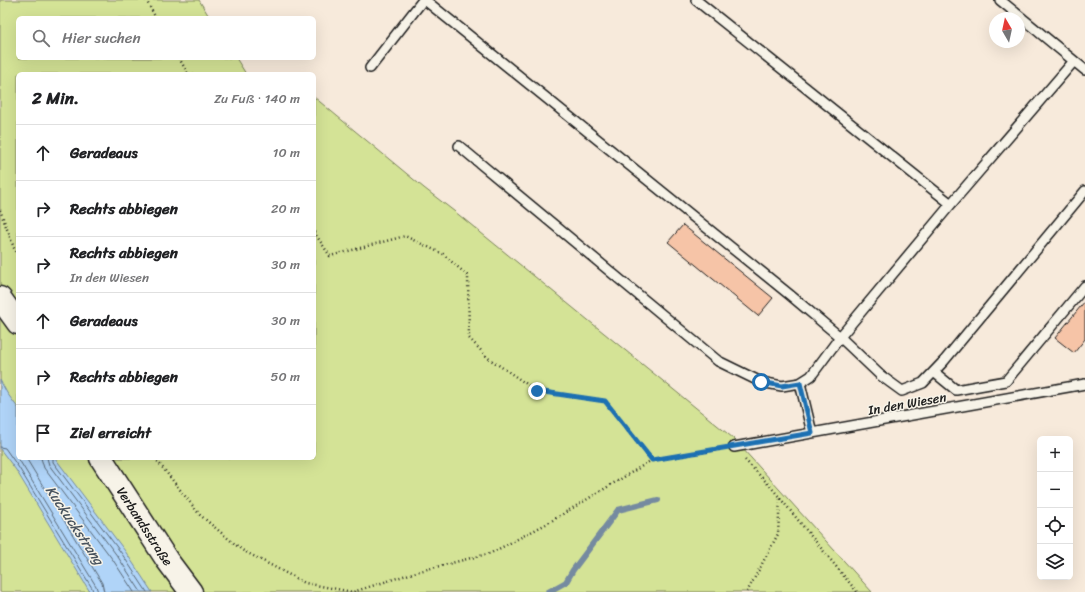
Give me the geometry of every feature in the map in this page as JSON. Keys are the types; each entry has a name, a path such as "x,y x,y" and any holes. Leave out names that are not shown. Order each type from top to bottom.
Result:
{"main road":[{"path":"0,298 16,320"},
{"name":"Verbandsstraße","path":"102,460 163,553 191,592"}],"lane":[{"path":"370,68 424,0 840,337 880,375 902,391 923,383 934,372 1085,192"},
{"path":"696,0 951,204"},
{"path":"1000,0 1085,70"},
{"path":"459,146 718,361 761,382 782,386 800,383 811,376 840,337 951,204 1074,61"},
{"path":"934,372 956,390 1006,381 1085,286"},
{"path":"800,383 812,433"},
{"name":"In den Wiesen","path":"734,447 1085,384"}],"path":[{"path":"146,0 155,16"},
{"path":"179,60 187,72"},
{"path":"0,210 16,252"},
{"path":"316,235 330,256 405,236 443,254 468,276 469,338 488,358 537,391 605,401 652,460"},
{"path":"157,460 200,515 242,550 305,583 353,592 416,572 491,553 548,523 652,460 734,447 780,498 857,592"},
{"path":"747,592 778,534 780,498"}],"green space":[{"path":"0,0 199,0 209,16 16,16 16,60 237,60 245,72 16,72 16,460 316,460 316,99 733,438 872,592 0,592"}],"water":[{"name":"Kuckuckstrang","path":"0,380 16,405 16,460 57,460 125,551 152,592 90,592 16,470 0,449"}],"building":[{"path":"683,225 773,298 758,316 668,242"},
{"path":"1085,301 1085,339 1074,353 1055,338"}],"waterway":[{"path":"548,592 566,582 573,570 618,510 658,500"}],"route":[{"path":"537,391 605,401 652,460 812,433 800,383 782,386 761,382"}]}
